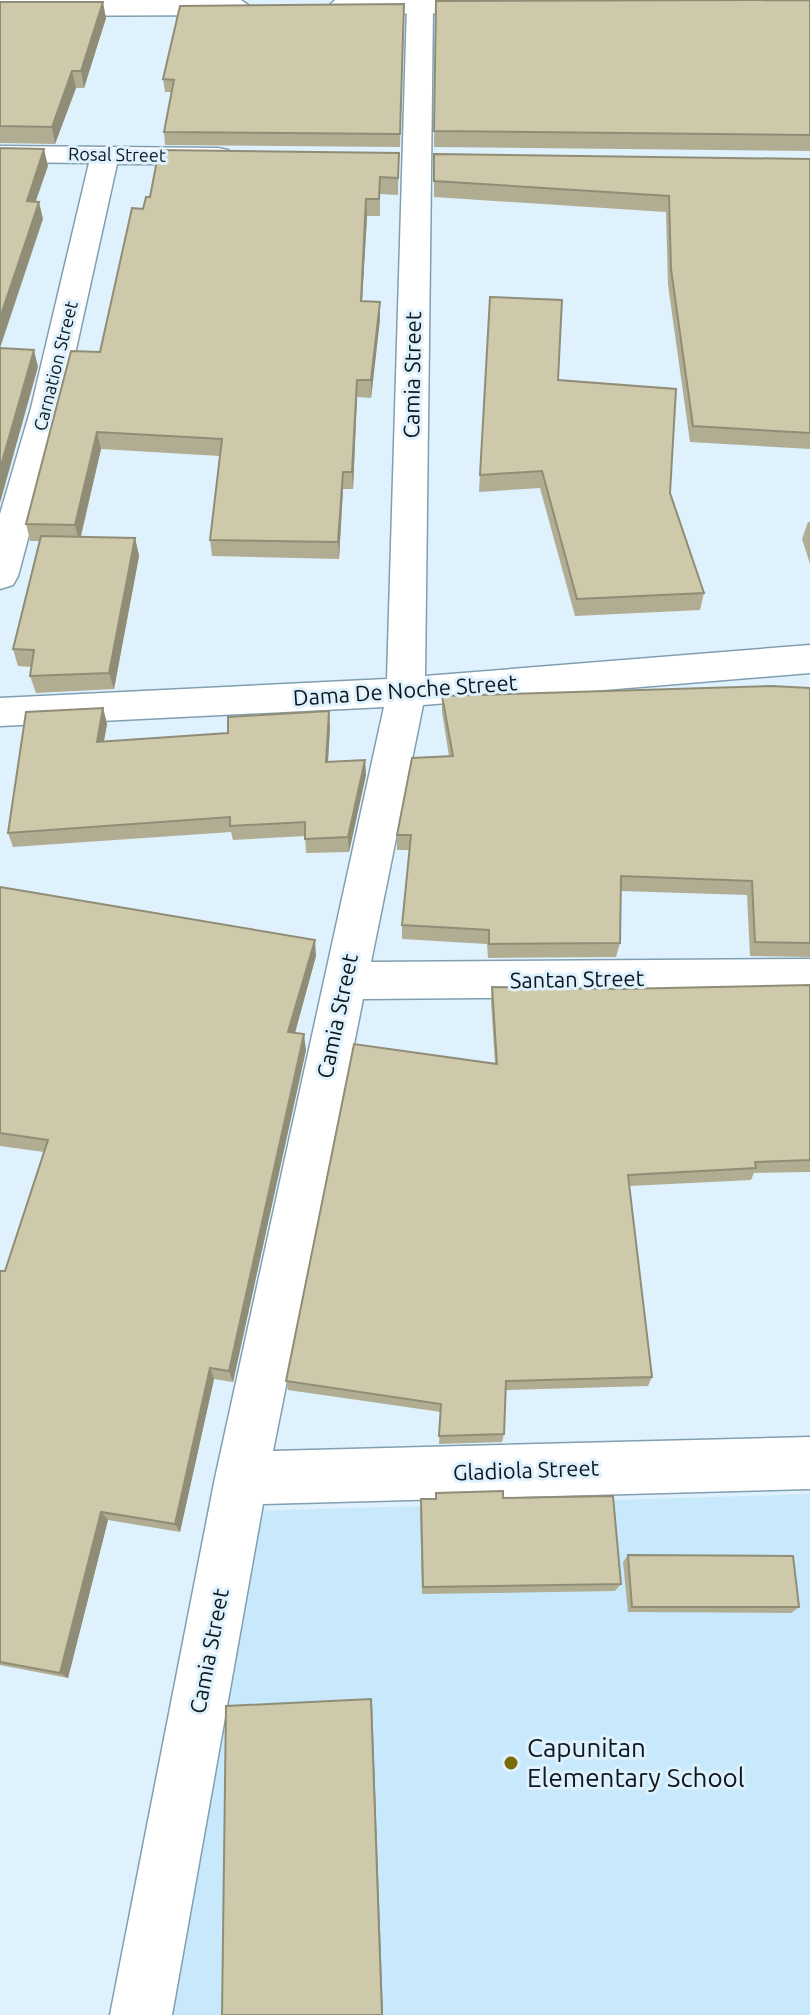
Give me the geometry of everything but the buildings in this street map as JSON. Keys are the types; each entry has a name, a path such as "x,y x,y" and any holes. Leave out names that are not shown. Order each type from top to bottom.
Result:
{"street":[{"path":"311,6 524,5"},
{"path":"0,8 264,6"},
{"name":"Camia Street","path":"141,2015 241,1478 406,692 420,6"},
{"name":"Rosal Street","path":"0,154 245,157"},
{"name":"Carnation Street","path":"0,576 47,408 105,155"},
{"name":"Dama De Noche Street","path":"0,712 406,692 810,659"},
{"name":"Santan Street","path":"345,981 810,977"},
{"name":"Gladiola Street","path":"241,1478 810,1463"}],"shaded area":[{"name":"Capunitan Elementary School","path":"810,1494 810,2015 170,2015 256,1511"}],"place":[{"name":"Capunitan Elementary School","path":"511,1763"}]}
